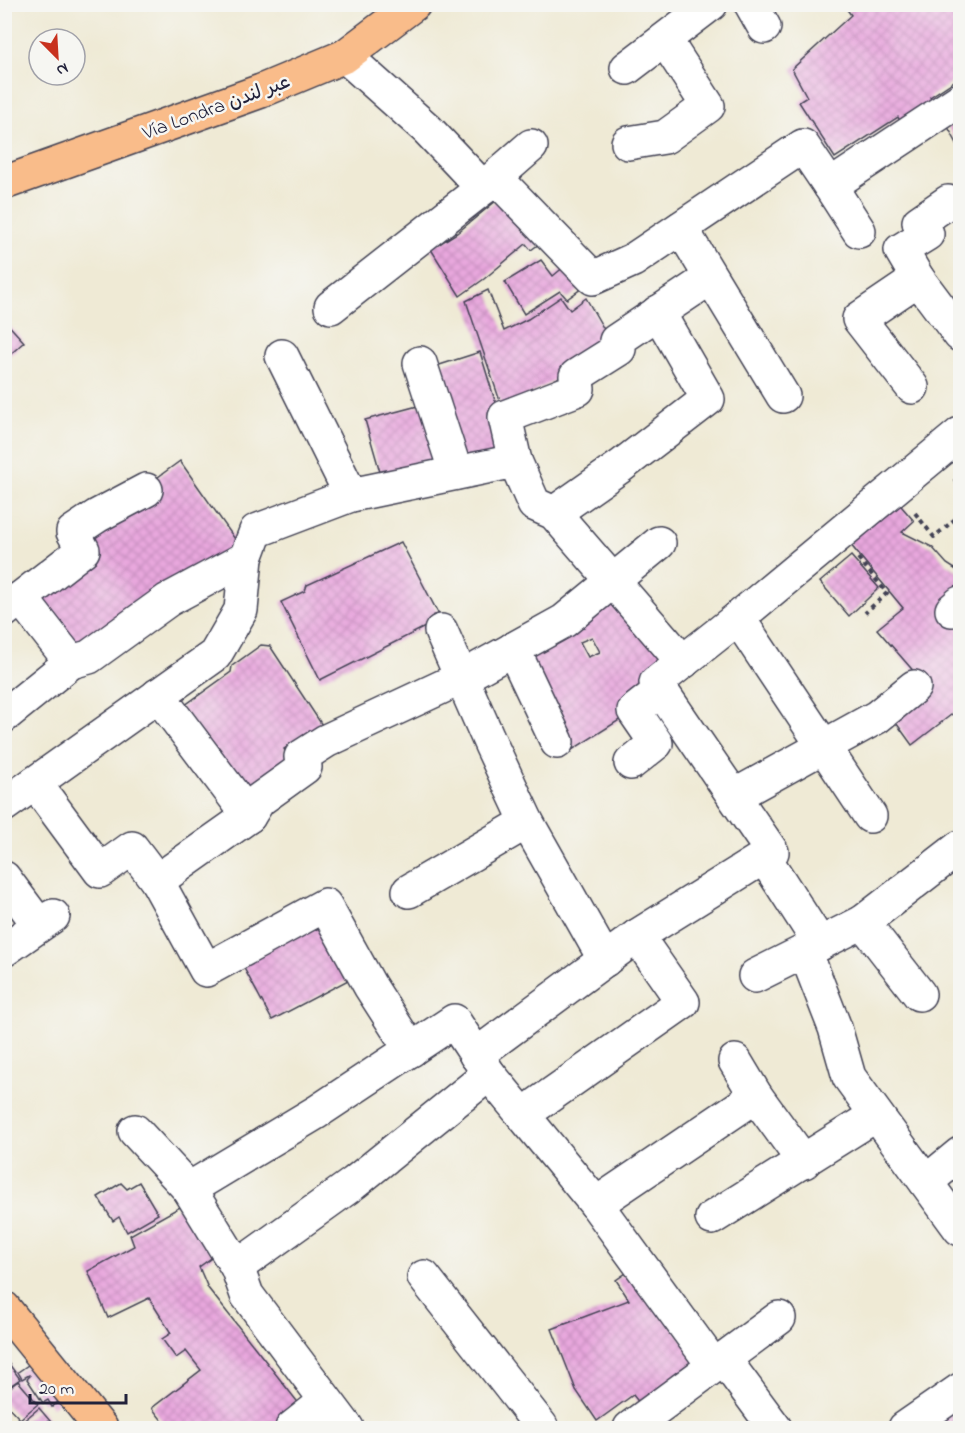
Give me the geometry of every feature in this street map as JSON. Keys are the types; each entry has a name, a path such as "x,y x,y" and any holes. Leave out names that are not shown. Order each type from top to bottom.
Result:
{"main road":[{"name":"Vía Londra عبر لندن","path":"4,183 261,91 345,56 414,4"},
{"path":"4,1308 101,1428"}],"street":[{"path":"627,68 711,4"},
{"path":"628,143 664,137 708,106 664,40"},
{"path":"345,56 490,183 593,278 633,260 803,146 859,231"},
{"path":"830,186 960,100"},
{"path":"331,307 490,183 531,146"},
{"path":"948,202 919,222 927,234 901,250 918,279 960,335"},
{"path":"681,228 783,396"},
{"path":"683,662 612,583 554,513 534,504 515,460 505,417 578,389 576,376 619,349 616,341 710,278"},
{"path":"912,387 859,319 918,279"},
{"path":"554,513 621,466 708,399 658,312"},
{"path":"282,356 351,495"},
{"path":"420,363 456,473"},
{"path":"237,1267 354,1183 482,1064 605,960 637,936 772,852 656,683 960,434"},
{"path":"4,805 214,655 241,610 246,558 256,531 351,495 515,460"},
{"path":"71,662 13,605 83,550 73,532 97,516 146,490"},
{"path":"157,881 249,816 259,800 304,766 302,757 326,741 462,678 564,621 659,543"},
{"path":"4,716 71,662 89,657 168,600 246,558"},
{"path":"738,618 870,816"},
{"path":"441,631 527,822 605,960"},
{"path":"513,649 557,742"},
{"path":"734,796 877,717 914,687"},
{"path":"631,763 656,743 634,711 661,690"},
{"path":"158,695 249,816"},
{"path":"35,783 100,871 132,848 157,881 206,970 325,905 370,987 411,1050"},
{"path":"409,891 527,822"},
{"path":"755,976 863,922 960,847"},
{"path":"764,857 813,948 849,1077 960,1229"},
{"path":"4,878 46,921 4,950"},
{"path":"863,922 918,994"},
{"path":"538,1104 683,1002 637,936"},
{"path":"189,1189 317,1112 454,1021 482,1064 596,1204 719,1363 775,1428"},
{"path":"735,1061 756,1096 804,1162"},
{"path":"596,1204 756,1096"},
{"path":"712,1218 876,1115"},
{"path":"135,1131 189,1189 237,1267 247,1295 347,1428"},
{"path":"926,1182 960,1154"},
{"path":"424,1277 541,1426 540,1428"},
{"path":"630,1428 779,1318"},
{"path":"905,1428 960,1390"},
{"path":"292,1428 326,1401"}],"path":[{"path":"894,489 934,537 960,515"},
{"path":"838,535 887,593 865,612"}],"building":[{"path":"843,4 960,4 960,77 930,97 935,107 903,127 898,117 835,158 799,102 807,97 792,69 851,15"},
{"path":"960,119 960,149 948,127"},
{"path":"496,201 543,241 531,250 526,244 460,296 429,246 438,237 441,243 457,233"},
{"path":"541,260 553,276 571,261 589,283 567,299 560,291 524,314 505,282"},
{"path":"488,290 504,331 528,319 561,297 570,310 586,298 610,340 570,371 503,410 466,301"},
{"path":"4,320 24,342 4,360"},
{"path":"480,352 504,430 505,452 459,466 427,369"},
{"path":"429,403 449,467 382,479 365,420"},
{"path":"180,461 242,549 81,652 29,600 93,552 100,552 88,528"},
{"path":"895,499 914,521 902,532 932,547 947,564 958,571 960,569 960,708 912,745 889,713 923,682 877,629 903,608 845,538"},
{"path":"401,542 441,619 320,680 281,602 305,591 307,585"},
{"path":"851,556 879,588 849,616 820,582"},
{"path":"616,598 674,661 629,714 572,750 524,659","holes":["592,637 600,652 588,657 580,642"]},
{"path":"261,645 270,646 322,725 284,749 294,766 245,800 181,708 231,672 232,666"},
{"path":"320,913 354,977 272,1020 238,957"},
{"path":"139,1182 158,1214 127,1232 119,1217 113,1221 98,1197 121,1183 127,1189"},
{"path":"180,1207 214,1256 199,1267 208,1288 304,1410 280,1428 168,1428 152,1408 201,1370 186,1351 176,1358 162,1339 171,1333 149,1298 108,1318 88,1271 134,1246 130,1235"},
{"path":"632,1269 702,1366 644,1409 633,1395 597,1421 576,1390 552,1329 629,1300 616,1280"},
{"path":"31,1363 58,1402 52,1407 48,1400 43,1403 27,1379 30,1376 22,1379 18,1372"},
{"path":"9,1364 20,1379 4,1390 4,1367"},
{"path":"18,1381 38,1404 20,1419 4,1402 4,1392"},
{"path":"960,1405 960,1428 928,1428"},
{"path":"39,1408 56,1428 15,1428"}]}
